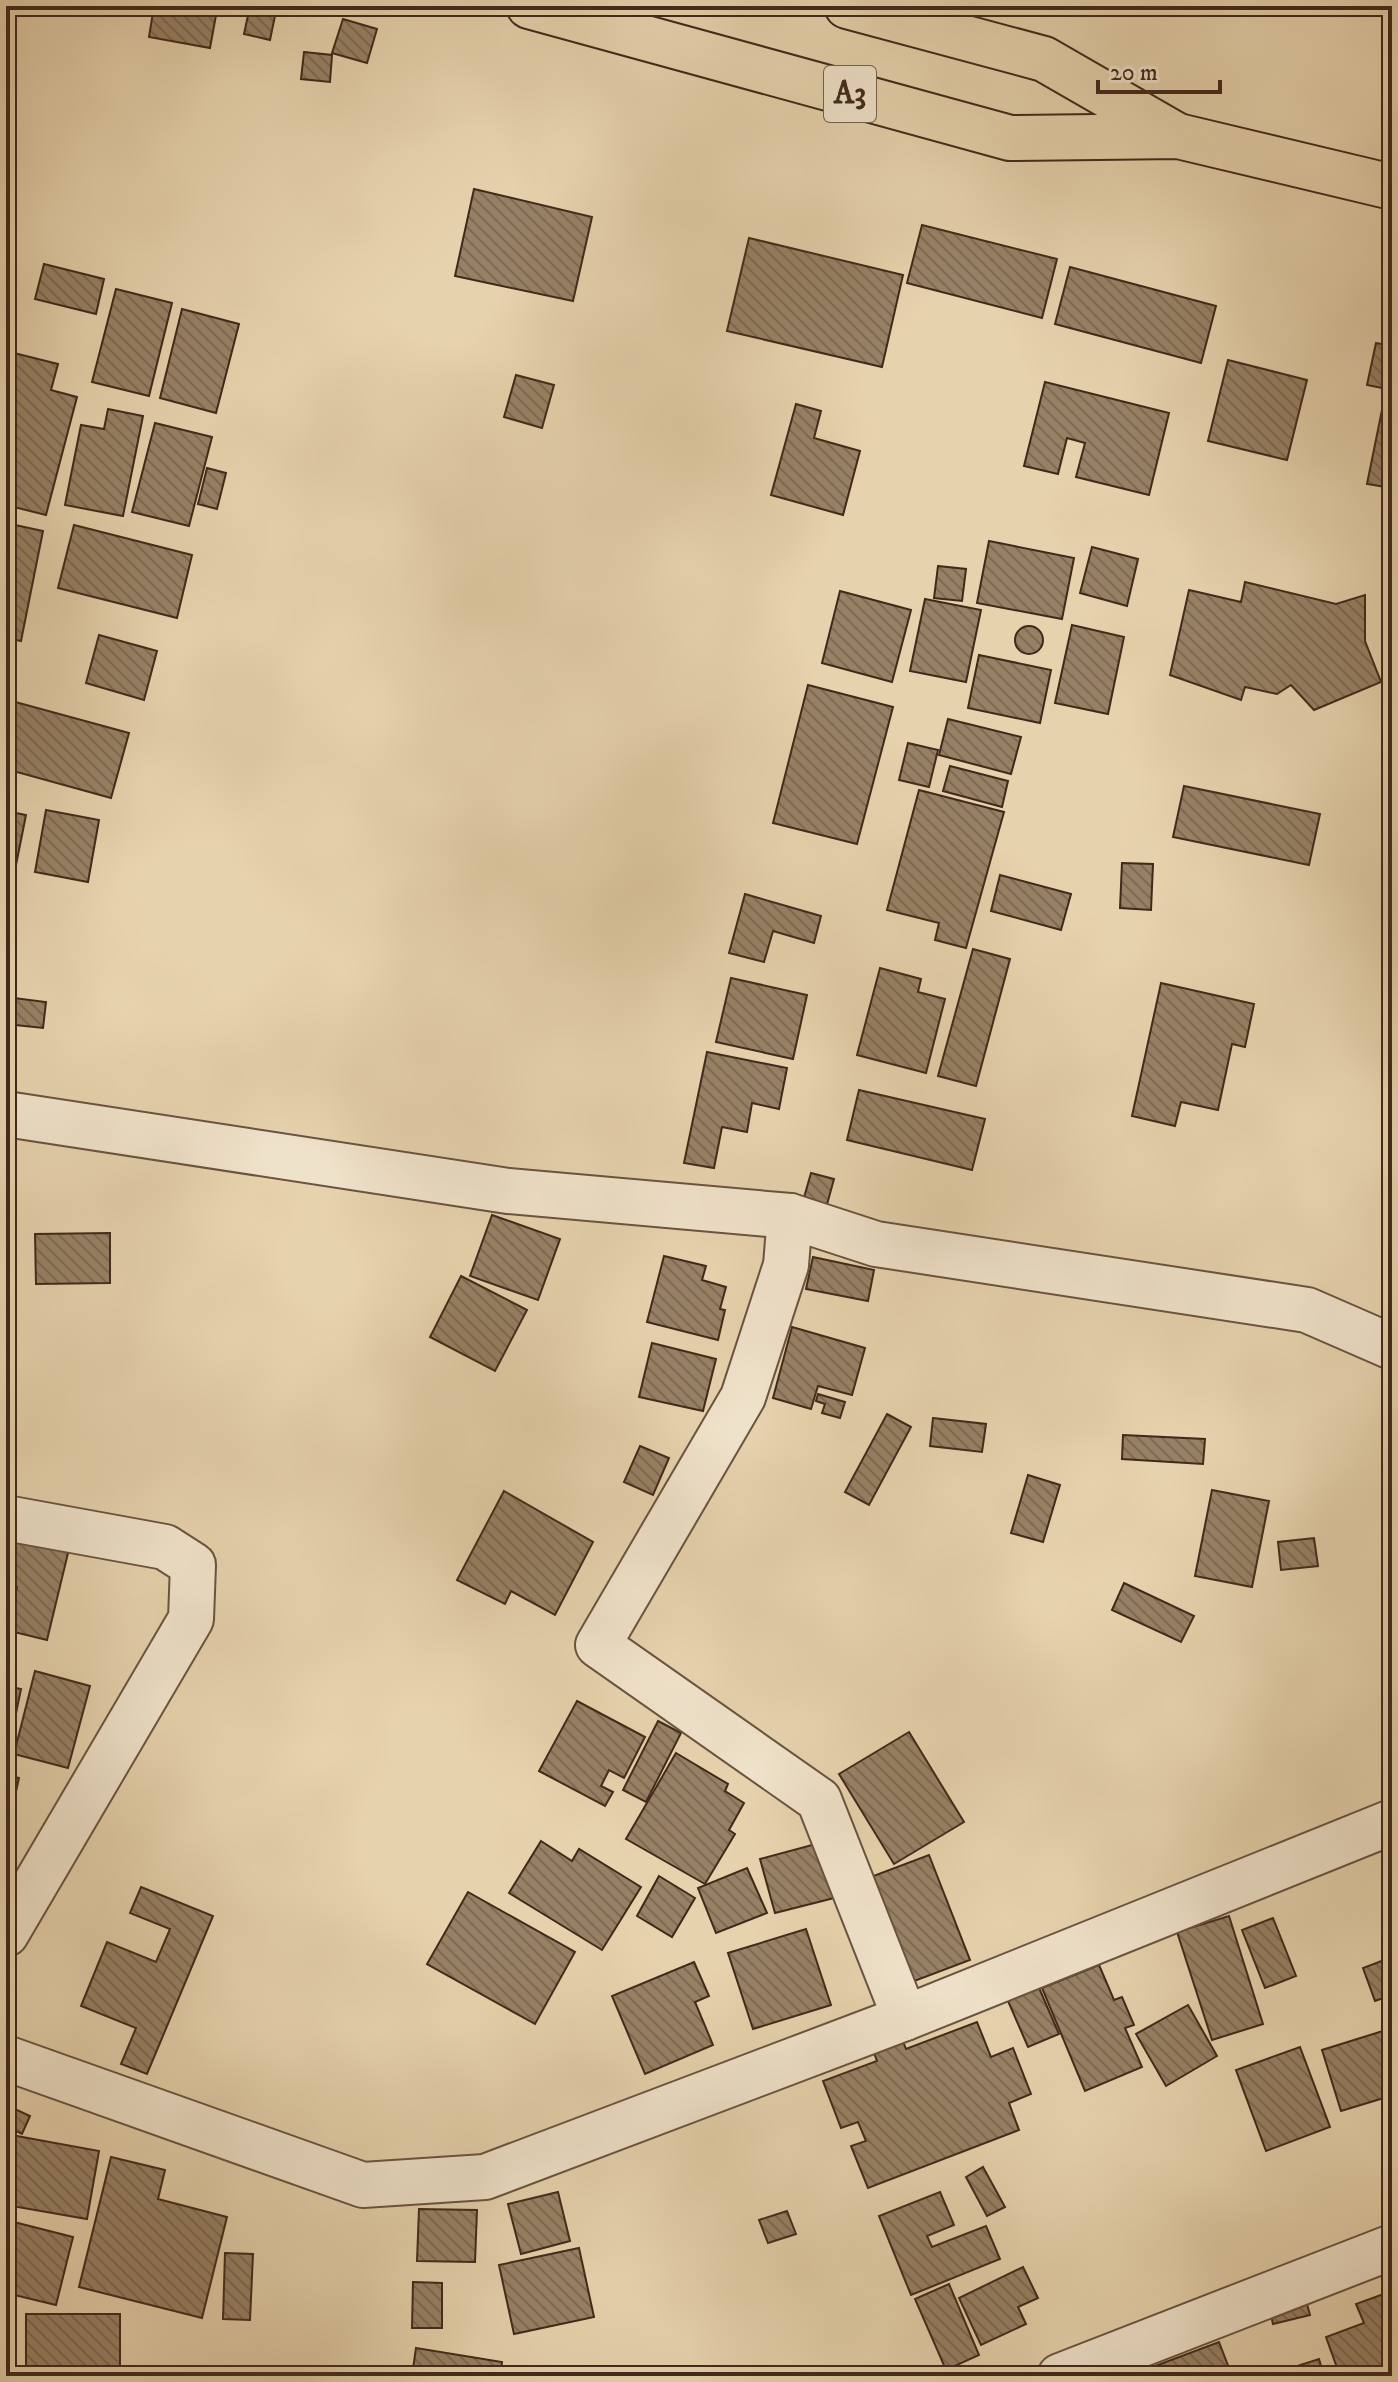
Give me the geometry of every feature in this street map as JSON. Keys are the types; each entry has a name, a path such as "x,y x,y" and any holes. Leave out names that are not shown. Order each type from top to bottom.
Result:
{"highway":[{"name":"A3","path":"529,6 1010,138 1178,136 1392,187"},
{"name":"A3","path":"847,6 1044,59 1178,136"}],"street":[{"path":"6,1114 508,1191 790,1216 876,1244 1307,1310 1392,1347"},
{"path":"790,1216 786,1265 743,1397 598,1645 819,1800 905,2018"},
{"path":"6,1518 165,1547 193,1565 191,1619 6,1934"},
{"path":"6,2058 363,2185 485,2177 905,2018 1392,1822"},
{"path":"1060,2376 1392,2247"}],"building":[{"path":"154,6 216,15 210,48 149,37"},
{"path":"250,6 277,6 270,40 244,34"},
{"path":"343,19 377,29 367,63 332,53"},
{"path":"304,52 332,55 330,82 301,79"},
{"path":"474,189 592,217 573,301 455,276"},
{"path":"922,225 1057,259 1042,318 907,283"},
{"path":"749,238 903,275 882,367 727,331"},
{"path":"44,264 104,279 96,314 35,299"},
{"path":"1070,267 1216,306 1201,363 1055,324"},
{"path":"116,289 172,303 149,396 92,382"},
{"path":"182,309 239,324 216,413 160,398"},
{"path":"1376,343 1392,346 1392,390 1367,385"},
{"path":"10,352 58,364 51,390 77,397 46,515 6,505 6,368"},
{"path":"1228,360 1307,380 1287,460 1208,441"},
{"path":"516,375 554,385 542,428 504,417"},
{"path":"1045,382 1169,413 1149,495 1076,477 1085,443 1067,438 1058,474 1024,466"},
{"path":"796,404 821,411 814,438 860,451 843,515 771,495"},
{"path":"108,409 143,416 123,516 65,505 81,425 104,429"},
{"path":"1382,410 1392,412 1392,488 1367,484"},
{"path":"155,423 212,437 189,526 132,512"},
{"path":"207,468 226,473 217,509 198,504"},
{"path":"6,523 43,531 21,641 6,638"},
{"path":"74,525 192,555 177,618 58,588"},
{"path":"989,541 1074,558 1062,619 977,603"},
{"path":"1092,547 1138,559 1127,606 1080,593"},
{"path":"938,566 966,569 962,601 934,598"},
{"path":"1245,582 1336,604 1365,595 1365,641 1381,682 1314,710 1291,685 1277,694 1245,687 1241,700 1170,675 1189,590 1241,602"},
{"path":"840,591 911,610 892,682 822,663"},
{"path":"925,599 981,610 966,682 910,671"},
{"path":"1072,625 1124,637 1108,714 1055,703"},
{"path":"1029,626 1039,630 1043,640 1039,650 1029,654 1019,650 1015,640 1019,630"},
{"path":"99,635 157,651 144,700 86,683"},
{"path":"979,655 1051,670 1040,723 968,708"},
{"path":"808,685 893,707 857,844 773,823"},
{"path":"8,700 129,733 111,798 6,769"},
{"path":"948,719 1021,737 1011,774 939,755"},
{"path":"908,743 938,750 929,787 899,780"},
{"path":"950,766 1008,781 1002,807 943,791"},
{"path":"1184,786 1320,814 1309,865 1173,837"},
{"path":"919,790 1004,812 966,948 935,940 939,923 887,910"},
{"path":"46,810 99,820 88,882 35,872"},
{"path":"6,811 26,815 9,900 6,899"},
{"path":"1122,863 1153,864 1151,910 1120,908"},
{"path":"1000,875 1071,894 1061,930 991,911"},
{"path":"745,894 821,916 814,943 773,931 764,962 729,953"},
{"path":"973,949 1010,959 976,1086 938,1076"},
{"path":"880,968 921,979 918,992 945,999 926,1073 857,1055"},
{"path":"731,978 807,995 793,1059 716,1042"},
{"path":"1161,983 1254,1004 1245,1047 1232,1044 1218,1110 1181,1102 1175,1126 1132,1116"},
{"path":"6,997 46,1002 43,1028 6,1024"},
{"path":"707,1052 787,1068 779,1109 752,1103 747,1132 722,1127 714,1168 684,1163"},
{"path":"859,1090 985,1119 972,1170 847,1140"},
{"path":"811,1173 834,1179 826,1208 803,1201"},
{"path":"492,1215 560,1239 538,1300 470,1276"},
{"path":"110,1233 110,1283 36,1284 35,1234"},
{"path":"664,1256 706,1266 702,1280 726,1287 720,1309 725,1310 718,1340 647,1322"},
{"path":"813,1257 874,1270 868,1301 806,1289"},
{"path":"461,1276 527,1310 495,1371 430,1337"},
{"path":"792,1327 865,1348 852,1395 818,1386 811,1409 773,1398"},
{"path":"652,1343 716,1359 703,1411 639,1397"},
{"path":"818,1394 845,1402 840,1418 822,1413 825,1404 816,1401"},
{"path":"887,1414 911,1427 869,1505 845,1492"},
{"path":"933,1418 986,1424 982,1452 930,1446"},
{"path":"1123,1435 1205,1439 1203,1464 1122,1459"},
{"path":"640,1446 669,1458 653,1495 624,1482"},
{"path":"1028,1475 1060,1485 1043,1542 1011,1533"},
{"path":"1212,1490 1269,1501 1252,1587 1195,1576"},
{"path":"504,1491 593,1542 555,1615 511,1591 505,1604 457,1580"},
{"path":"6,1533 69,1549 47,1640 6,1630 17,1587 6,1584"},
{"path":"1314,1538 1318,1566 1281,1570 1278,1542"},
{"path":"1124,1583 1194,1616 1181,1642 1112,1610"},
{"path":"35,1671 90,1686 68,1768 14,1754"},
{"path":"6,1686 21,1689 7,1757 6,1756"},
{"path":"577,1701 645,1737 624,1778 609,1770 601,1786 613,1792 605,1806 539,1771"},
{"path":"658,1721 681,1733 646,1802 623,1790"},
{"path":"909,1732 964,1822 894,1864 839,1774"},
{"path":"676,1753 728,1784 725,1791 744,1803 729,1830 735,1834 705,1884 626,1839"},
{"path":"6,1775 19,1778 9,1823 6,1822"},
{"path":"541,1841 572,1861 579,1849 641,1887 602,1950 509,1893"},
{"path":"827,1841 842,1896 775,1913 760,1859"},
{"path":"929,1855 970,1960 909,1983 868,1878"},
{"path":"747,1868 767,1913 716,1933 698,1888"},
{"path":"659,1876 695,1898 672,1937 637,1916"},
{"path":"141,1887 213,1916 147,2074 121,2064 136,2028 81,2006 107,1942 156,1962 170,1929 130,1913"},
{"path":"468,1892 575,1952 535,2024 427,1964"},
{"path":"1229,1916 1263,2024 1212,2040 1177,1932"},
{"path":"1273,1918 1296,1976 1265,1988 1242,1930"},
{"path":"806,1929 831,2005 753,2029 728,1953"},
{"path":"1392,1957 1392,1995 1375,2001 1363,1968"},
{"path":"694,1962 709,1996 695,2002 713,2045 645,2074 612,1996"},
{"path":"1099,1965 1114,2000 1122,1997 1134,2025 1125,2028 1142,2067 1085,2091 1042,1988"},
{"path":"1036,1981 1059,2034 1028,2047 1005,1994"},
{"path":"1188,2005 1217,2056 1166,2086 1136,2034"},
{"path":"977,2022 991,2057 1013,2048 1031,2094 1009,2103 1019,2130 868,2188 851,2146 866,2141 858,2122 841,2128 823,2081 877,2061 873,2050 902,2039 906,2049"},
{"path":"1386,2030 1392,2048 1392,2081 1383,2084 1387,2097 1341,2111 1322,2050"},
{"path":"1300,2047 1330,2127 1266,2151 1236,2070"},
{"path":"6,2105 30,2116 22,2134 6,2126"},
{"path":"6,2134 99,2151 87,2219 6,2205"},
{"path":"111,2157 165,2170 158,2199 227,2217 202,2318 79,2287"},
{"path":"983,2167 1005,2207 987,2216 966,2177"},
{"path":"558,2192 570,2241 521,2254 508,2204"},
{"path":"940,2192 954,2225 927,2236 932,2247 986,2226 1000,2259 911,2295 879,2216"},
{"path":"419,2209 477,2210 475,2262 417,2261"},
{"path":"787,2211 796,2234 768,2243 759,2220"},
{"path":"6,2220 73,2237 56,2305 6,2293"},
{"path":"579,2248 594,2317 514,2334 499,2265"},
{"path":"225,2253 253,2254 250,2320 223,2319"},
{"path":"1023,2267 1038,2298 1018,2307 1026,2324 981,2345 959,2298"},
{"path":"413,2282 442,2283 442,2328 412,2328"},
{"path":"949,2284 979,2355 946,2370 915,2299"},
{"path":"1392,2291 1392,2376 1340,2376 1326,2337 1364,2323 1356,2304"},
{"path":"1304,2293 1310,2315 1273,2324 1268,2303"},
{"path":"26,2314 120,2314 120,2376 26,2376"},
{"path":"1219,2342 1232,2376 1150,2376 1147,2369"},
{"path":"416,2348 502,2362 500,2376 412,2376"},
{"path":"1319,2359 1324,2376 1269,2375"}]}
